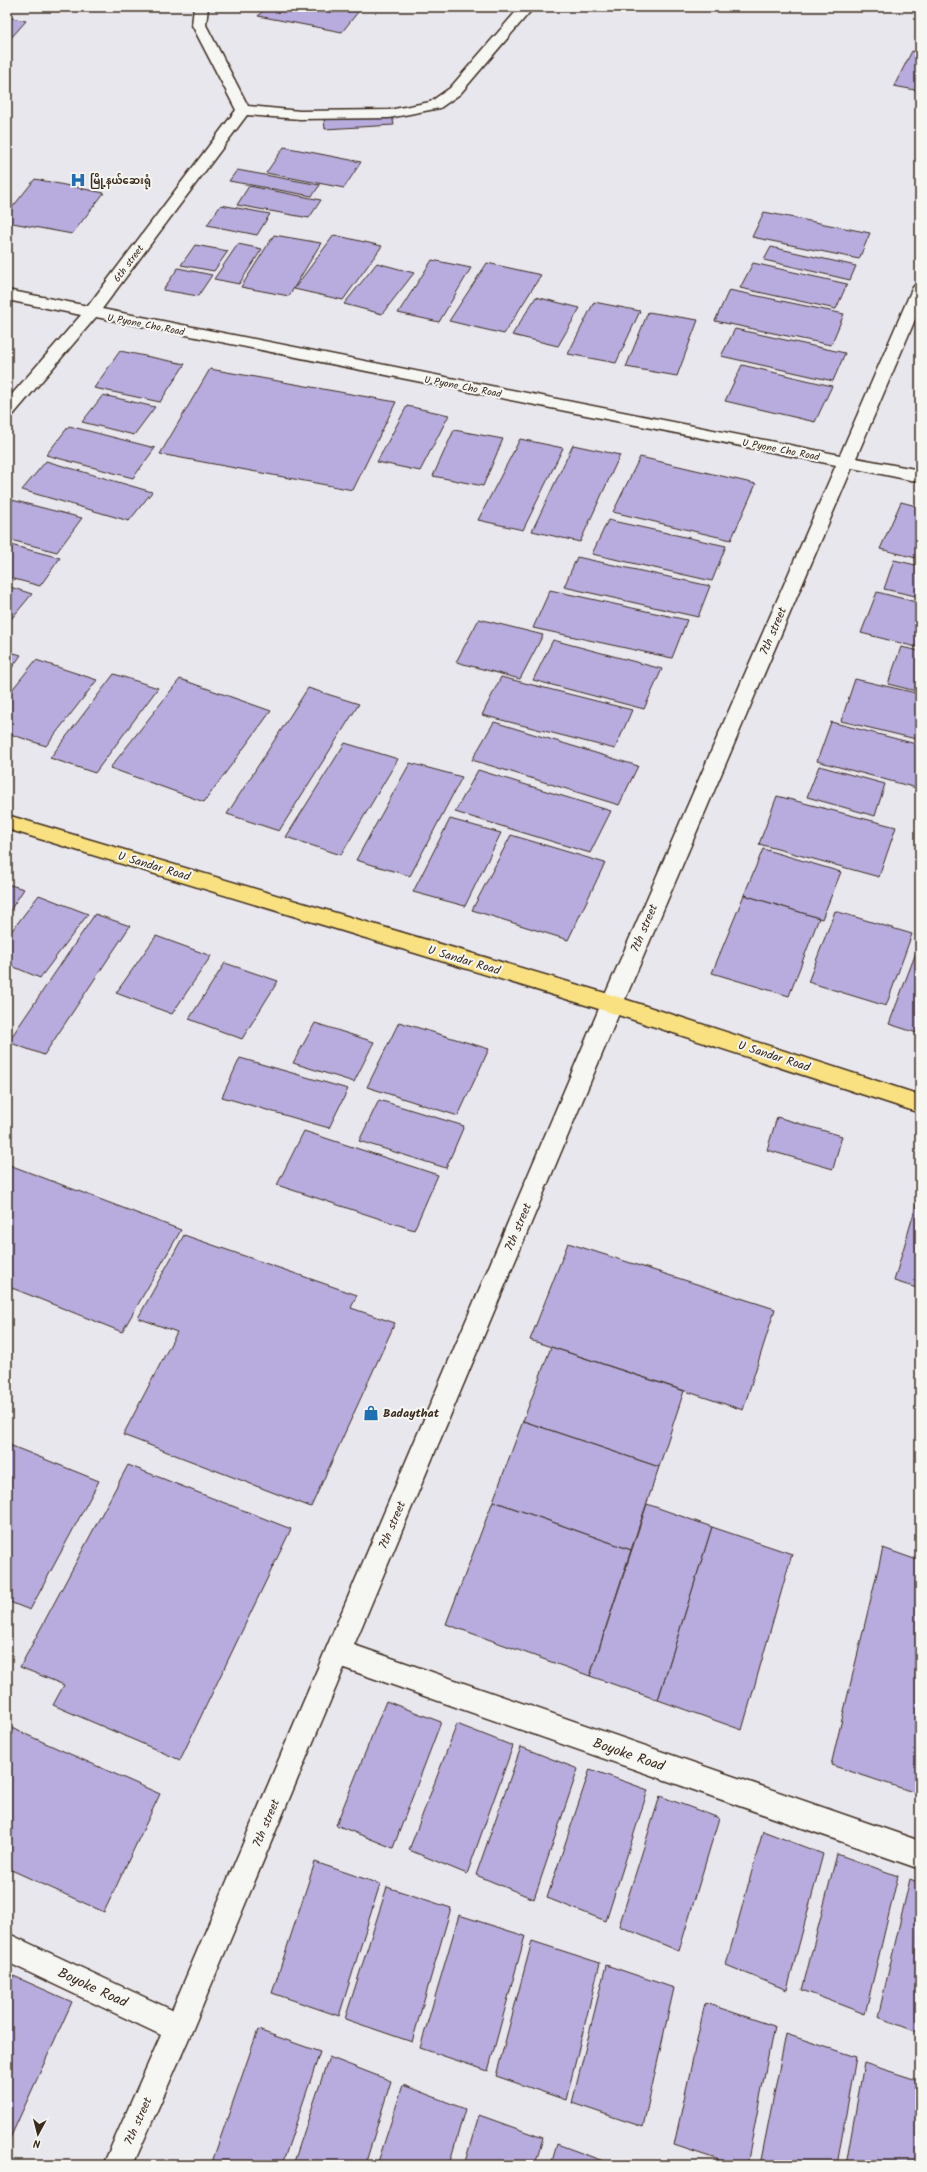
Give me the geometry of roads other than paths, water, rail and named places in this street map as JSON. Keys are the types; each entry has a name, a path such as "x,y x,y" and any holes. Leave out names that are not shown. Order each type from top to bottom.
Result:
{"main road":[{"name":"U Sandar Road","path":"7,822 612,1004 920,1104"}],"street":[{"path":"201,7 199,25 243,110 300,115 389,114 435,105 456,91 526,7"},
{"name":"6th street","path":"7,411 91,313 243,110"},
{"name":"7th street","path":"118,2165 179,2028 612,1004 920,289"},
{"name":"U Pyone Cho Road","path":"7,295 91,313 920,476"},
{"name":"Boyoke Road","path":"338,1653 920,1856"},
{"name":"Boyoke Road","path":"7,1947 179,2028"}],"place":[{"name":"မြို့နယ်ဆေးရုံ","path":"78,180"},
{"name":"Badaythat","path":"371,1413"}]}
